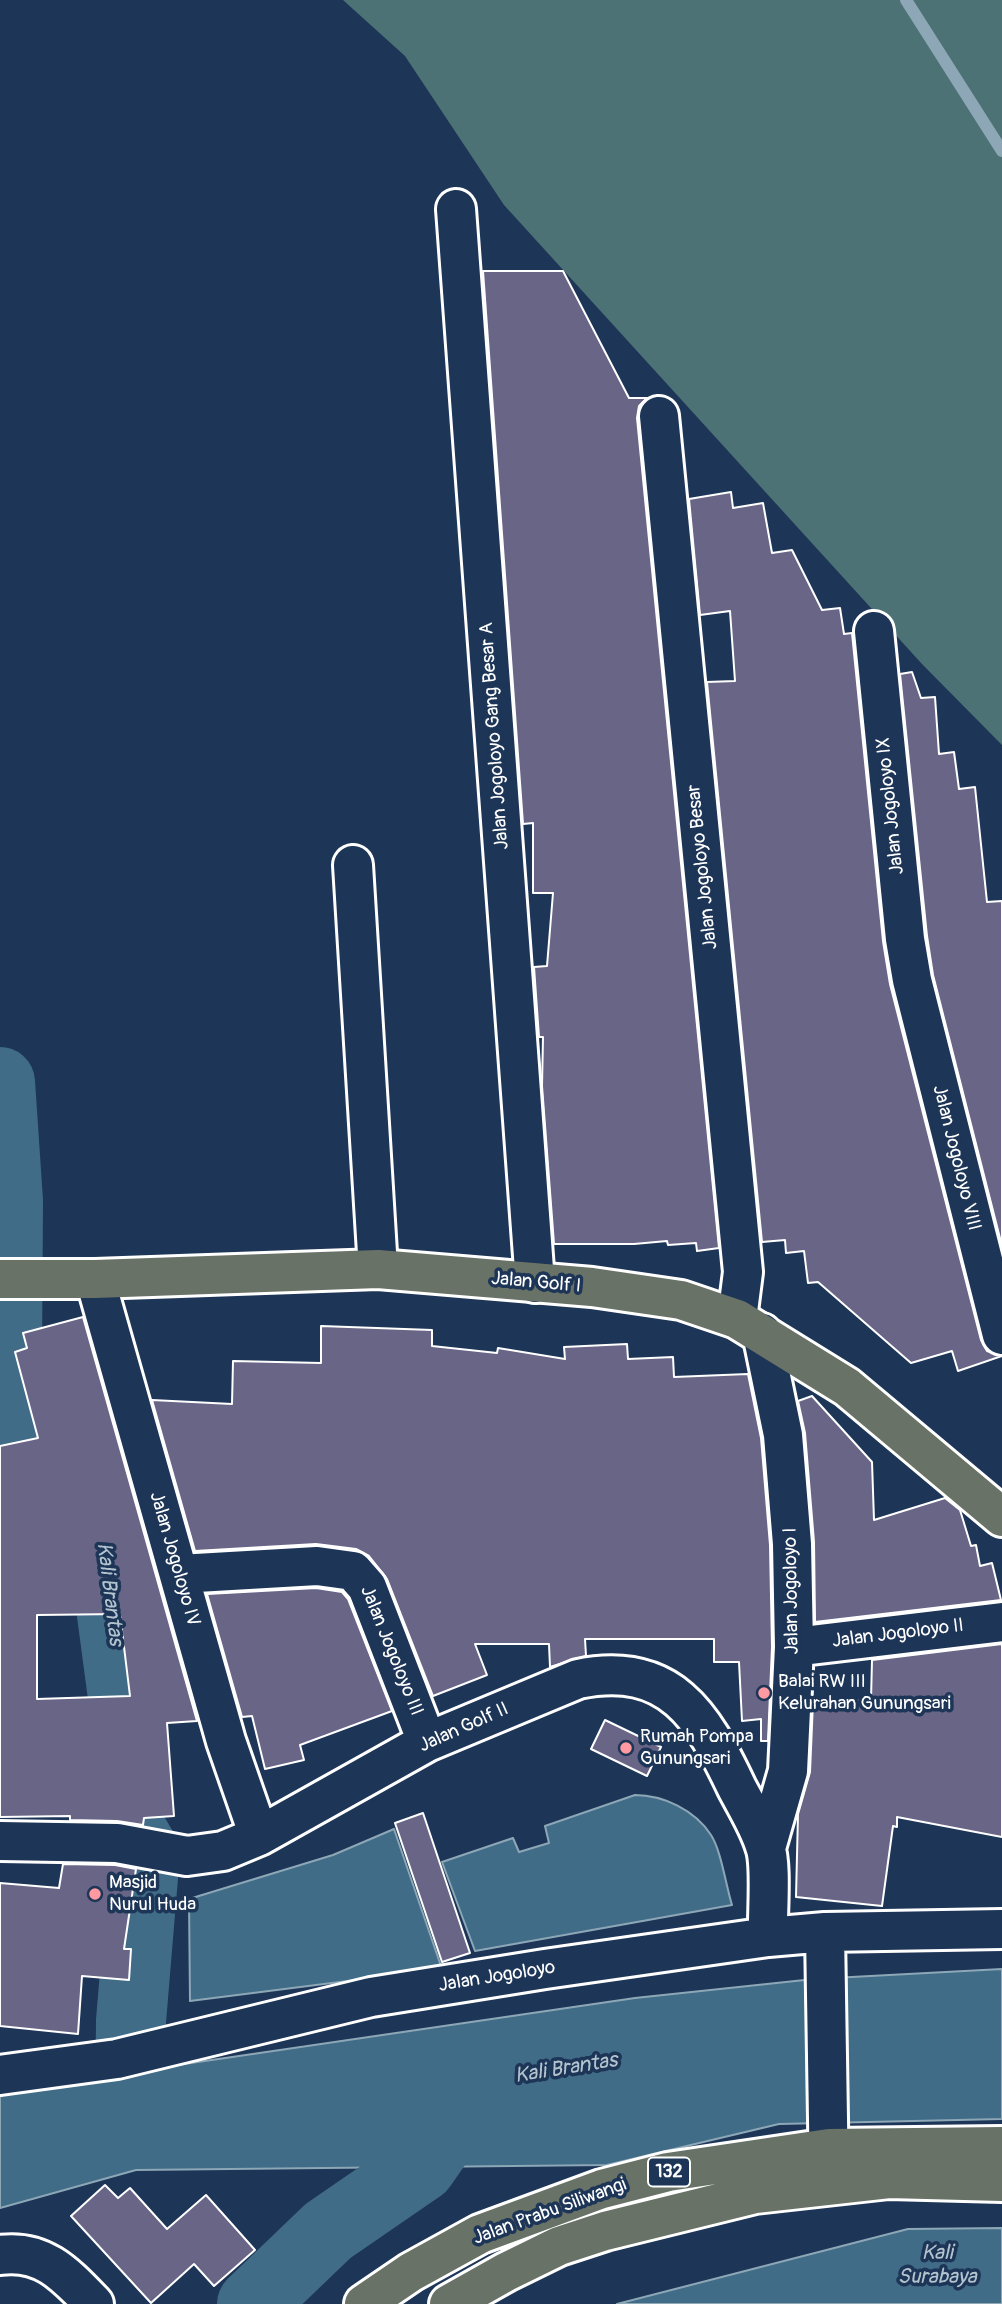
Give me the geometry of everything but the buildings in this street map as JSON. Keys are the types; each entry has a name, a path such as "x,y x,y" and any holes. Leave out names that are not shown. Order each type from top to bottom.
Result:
{"main road":[{"name":"Jalan Golf I","path":"12,1279 95,1279 378,1269 534,1273 681,1300 749,1326 847,1387 1002,1517"},
{"name":"Jalan Prabu Siliwangi","path":"364,2304 411,2272 480,2234 602,2189 668,2172 829,2136 1002,2146"},
{"name":"Jalan Prabu Siliwangi","path":"449,2304 559,2246 606,2231 755,2194 889,2179 1002,2182"}],"street":[{"name":"Jalan Jogoloyo Gang Besar A","path":"456,209 534,1273"},
{"name":"Jalan Jogoloyo Besar","path":"659,416 749,1326"},
{"name":"Jalan Jogoloyo IX","path":"874,631 905,940 912,980"},
{"path":"353,865 378,1269"},
{"name":"Jalan Jogoloyo VIII","path":"912,980 1002,1335"},
{"name":"Jalan Jogoloyo IV","path":"95,1279 226,1741 259,1836"},
{"name":"Jalan Jogoloyo I","path":"749,1326 783,1435 792,1544 794,1647 788,1771 766,1848"},
{"name":"Jalan Jogoloyo III","path":"178,1574 317,1566 353,1570 367,1587 427,1742"},
{"name":"Jalan Jogoloyo II","path":"794,1647 1002,1622"},
{"name":"Jalan Golf II","path":"0,1841 117,1843 166,1853 202,1855 259,1836 427,1742 578,1679 600,1675 651,1682 674,1695 694,1712 713,1736 766,1848 768,1937"},
{"name":"Jalan Jogoloyo","path":"0,2075 134,2055 371,1997 768,1937 825,1950 1002,1929"},
{"path":"825,1950 829,2186"},
{"path":"0,2255 16,2253 41,2258 61,2270 94,2304"}],"green space":[{"path":"343,0 1002,0 1002,745 922,664 504,205 405,56"}],"water":[{"path":"635,1795 667,1801 687,1811 704,1826 718,1850 732,1905 475,1951 442,1862 513,1838 519,1852 549,1843 545,1826"},
{"path":"394,1829 442,1969 190,2001 189,1899 333,1855"},
{"path":"1002,1969 1002,2119 779,2124 607,2165 136,2170 0,2208 0,2091 635,1998 814,1979"},
{"name":"Kali Surabaya","path":"1002,2228 1002,2304 617,2304 908,2229"}],"waterway":[{"path":"906,0 1002,151"},
{"name":"Kali Brantas","path":"0,1082 8,1201 7,1353 23,1429 66,1493 101,1532 123,1697 125,1819 145,1853 131,2021 130,2129"},
{"path":"252,2304 328,2231 421,2167 476,2088"}],"place":[{"name":"Balai RW III Kelurahan Gunungsari","path":"764,1693"},
{"name":"Rumah Pompa Gunungsari","path":"626,1748"},
{"name":"Masjid Nurul Huda","path":"95,1894"}]}
